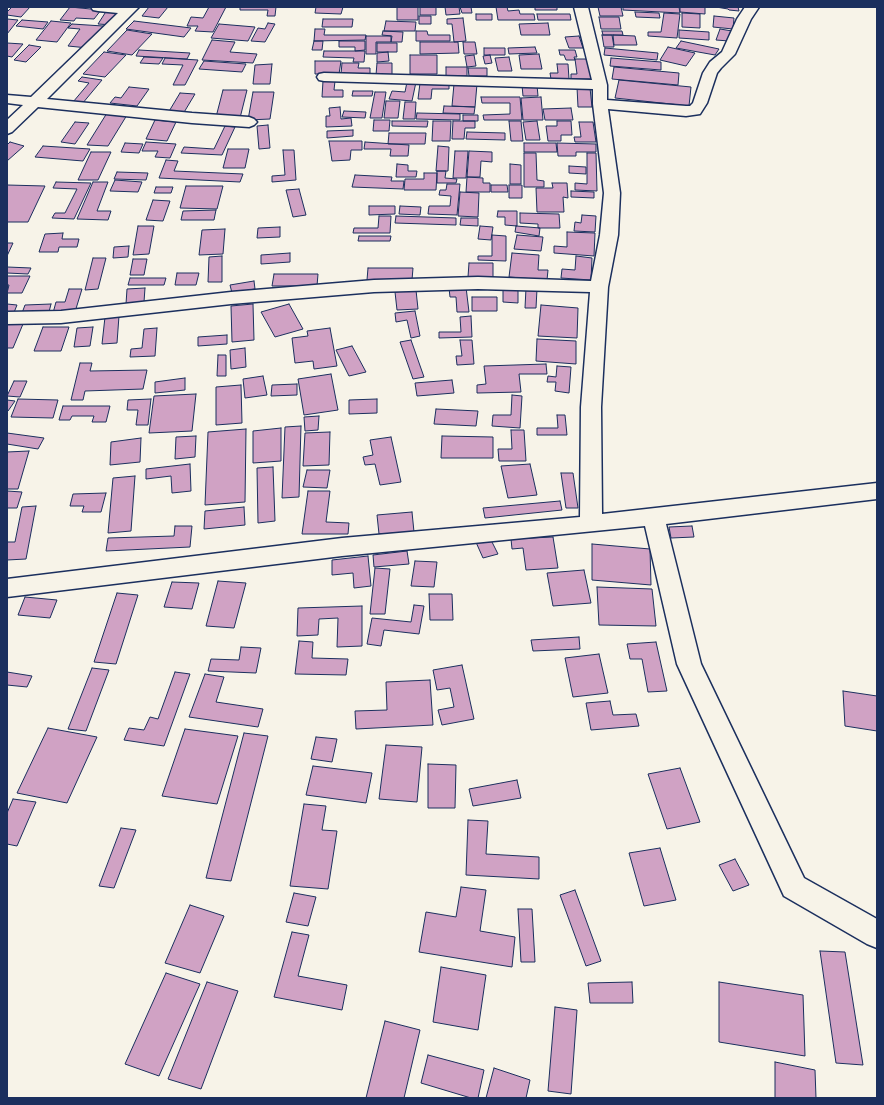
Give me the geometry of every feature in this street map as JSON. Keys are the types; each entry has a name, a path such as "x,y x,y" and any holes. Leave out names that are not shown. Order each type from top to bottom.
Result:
{"street":[{"path":"98,7 131,8"},
{"path":"582,7 600,85 600,104 612,193 609,235 599,287 591,407 591,524"},
{"path":"600,104 686,111 695,110 700,102 710,73 715,65 728,54 744,19 752,7"},
{"path":"7,129 36,103 131,8"},
{"path":"324,77 600,85"},
{"path":"7,99 192,118 248,122"},
{"path":"7,318 61,317 231,298 374,286 478,283 599,287"},
{"path":"7,588 342,547 591,524 877,491"},
{"path":"654,517 689,664 794,886 877,934"}],"building":[{"path":"12,7 30,7 21,17 7,15 7,12"},
{"path":"70,7 101,10 94,19 76,18 74,21 60,20"},
{"path":"149,7 168,7 159,18 142,16"},
{"path":"209,7 226,7 213,32 195,31 198,26 187,26 191,17 203,18"},
{"path":"240,7 276,7 275,16 267,16 268,10 240,10"},
{"path":"316,7 343,7 341,14 315,13"},
{"path":"397,7 418,7 418,20 397,20"},
{"path":"420,7 436,7 436,15 420,15"},
{"path":"445,7 459,7 460,14 446,15"},
{"path":"460,7 471,7 472,13 462,13"},
{"path":"496,7 507,7 508,11 519,10 520,14 534,14 535,20 498,20"},
{"path":"535,7 557,7 557,10 535,10"},
{"path":"598,7 621,7 623,16 600,16"},
{"path":"623,7 679,7 680,13 623,10"},
{"path":"680,7 705,7 705,14 680,12"},
{"path":"716,7 738,7 739,11 729,10"},
{"path":"107,10 122,11 113,25 98,24"},
{"path":"635,12 659,13 660,18 636,17"},
{"path":"664,13 680,14 677,38 648,36 648,32 661,32"},
{"path":"682,13 700,14 700,28 682,27"},
{"path":"476,14 492,14 492,20 476,20"},
{"path":"537,14 570,14 571,20 538,20"},
{"path":"419,16 431,16 431,24 419,24"},
{"path":"714,16 734,18 733,29 713,27"},
{"path":"599,17 619,17 621,29 601,29"},
{"path":"463,18 466,41 454,42 452,24 447,24 447,19"},
{"path":"7,19 18,20 7,34"},
{"path":"323,19 353,19 352,27 322,27"},
{"path":"22,20 48,22 43,29 16,26"},
{"path":"51,21 71,23 57,42 36,40"},
{"path":"134,21 191,28 184,37 126,29"},
{"path":"386,21 416,22 415,31 384,31"},
{"path":"268,23 275,24 265,42 251,41 258,28 265,29"},
{"path":"548,23 550,35 521,35 519,24"},
{"path":"72,24 103,26 88,48 68,46 80,29 68,28"},
{"path":"219,24 255,27 248,41 211,38"},
{"path":"315,29 325,29 324,35 366,35 365,40 314,41"},
{"path":"720,29 732,31 729,41 716,40"},
{"path":"127,30 152,34 132,55 107,51"},
{"path":"679,30 709,32 709,40 679,38"},
{"path":"383,31 403,32 402,42 391,42 392,36 382,35"},
{"path":"416,31 427,31 428,35 450,35 450,41 416,41"},
{"path":"602,31 622,31 623,35 603,35"},
{"path":"602,35 612,35 614,47 604,47"},
{"path":"613,35 635,36 637,45 614,45"},
{"path":"366,36 391,36 391,42 376,42 376,54 366,54"},
{"path":"579,36 583,48 569,48 565,37"},
{"path":"212,40 235,42 230,52 257,54 253,63 202,60"},
{"path":"314,41 323,41 322,50 312,50"},
{"path":"339,41 365,41 365,50 355,51 355,47 339,47"},
{"path":"681,41 719,49 715,55 676,48"},
{"path":"420,42 458,42 459,53 420,54"},
{"path":"463,42 475,42 477,54 464,54"},
{"path":"7,43 23,44 12,57 7,56"},
{"path":"377,43 397,43 397,52 377,52"},
{"path":"29,45 41,47 26,62 14,60"},
{"path":"535,47 537,53 509,54 508,48"},
{"path":"668,47 695,53 686,66 660,60"},
{"path":"484,48 505,48 505,55 484,55"},
{"path":"605,48 658,53 657,60 604,55"},
{"path":"139,50 190,53 187,59 136,56"},
{"path":"559,50 575,50 577,57 574,57 575,60 566,60 564,55 560,55"},
{"path":"324,51 365,51 364,62 353,62 354,58 323,57"},
{"path":"104,52 126,55 105,77 83,74"},
{"path":"388,52 389,61 377,62 377,53"},
{"path":"539,54 542,69 521,69 519,55"},
{"path":"410,55 437,55 437,74 410,74"},
{"path":"474,55 476,66 467,67 465,56"},
{"path":"490,55 492,63 485,64 483,56"},
{"path":"144,57 163,58 159,64 140,63"},
{"path":"509,57 512,71 498,71 495,58"},
{"path":"165,58 198,60 185,85 173,85 183,65 162,64"},
{"path":"611,58 661,62 661,70 610,66"},
{"path":"575,59 589,59 591,79 571,79 571,74 577,74"},
{"path":"204,61 246,64 242,72 199,69"},
{"path":"315,61 341,61 339,74 315,74"},
{"path":"342,63 359,63 358,68 370,68 370,74 341,74"},
{"path":"377,63 392,63 392,75 376,75"},
{"path":"272,64 270,84 253,84 255,65"},
{"path":"557,64 568,64 569,79 551,79 550,73 558,73"},
{"path":"446,67 467,67 467,76 446,76"},
{"path":"614,67 679,73 678,85 612,79"},
{"path":"468,68 487,68 487,76 469,76"},
{"path":"82,77 102,80 82,104 73,102 89,83 78,81"},
{"path":"619,80 691,87 689,106 615,98"},
{"path":"323,81 335,81 334,90 343,90 343,97 322,97"},
{"path":"407,82 416,82 412,101 389,99 392,91 405,92"},
{"path":"420,83 449,83 449,89 432,89 431,99 418,99"},
{"path":"454,84 477,84 475,107 452,106"},
{"path":"522,85 537,85 538,96 523,96"},
{"path":"129,87 149,89 137,106 110,103 115,97 121,98"},
{"path":"577,87 590,88 592,107 578,107"},
{"path":"223,90 247,90 240,118 216,117"},
{"path":"353,91 373,91 372,96 352,96"},
{"path":"253,92 274,92 270,119 248,120"},
{"path":"375,92 386,92 382,118 370,118"},
{"path":"180,93 195,94 183,114 168,113"},
{"path":"481,97 520,97 522,120 484,120 483,115 510,114 510,103 482,103"},
{"path":"541,97 543,120 523,120 521,98"},
{"path":"386,101 400,101 398,118 384,118"},
{"path":"405,102 416,102 415,119 403,119"},
{"path":"444,106 475,107 474,114 443,113"},
{"path":"340,107 341,119 351,118 352,126 326,127 326,116 330,116 329,108"},
{"path":"571,108 573,120 545,120 543,109"},
{"path":"344,111 366,112 365,118 342,117"},
{"path":"107,113 127,115 108,146 87,145"},
{"path":"417,113 460,114 460,120 416,119"},
{"path":"463,115 478,115 478,121 463,121"},
{"path":"155,120 176,122 167,141 146,139"},
{"path":"374,120 390,120 389,131 373,131"},
{"path":"392,121 428,121 427,127 392,126"},
{"path":"433,121 451,121 450,141 432,141"},
{"path":"453,121 475,121 475,128 465,128 464,139 452,139"},
{"path":"509,121 521,121 523,141 511,141"},
{"path":"537,121 540,140 526,140 523,122"},
{"path":"557,121 571,121 572,135 561,135 561,141 548,141 546,126 557,126"},
{"path":"75,122 89,123 75,144 61,142"},
{"path":"579,122 593,122 596,142 575,142 574,137 581,137"},
{"path":"268,125 270,148 259,149 257,126"},
{"path":"225,126 235,127 222,155 181,153 184,147 214,149"},
{"path":"353,130 353,136 327,138 327,131"},
{"path":"467,132 505,133 505,140 466,139"},
{"path":"389,133 426,133 425,144 388,144"},
{"path":"329,141 362,141 362,150 351,150 350,160 332,161"},
{"path":"10,142 24,146 7,161 7,145"},
{"path":"146,142 176,144 170,158 155,157 158,151 142,151"},
{"path":"365,142 409,145 408,156 390,156 391,149 364,149"},
{"path":"125,143 143,144 139,153 121,152"},
{"path":"524,143 556,143 557,152 524,152"},
{"path":"557,143 596,144 596,152 576,152 576,156 558,156"},
{"path":"43,146 90,149 83,161 35,157"},
{"path":"438,146 449,147 448,171 436,171"},
{"path":"228,149 249,149 245,168 223,168"},
{"path":"283,150 294,150 296,180 272,182 272,176 285,175"},
{"path":"455,151 468,151 466,178 453,178"},
{"path":"469,151 492,152 492,162 481,161 480,177 467,177"},
{"path":"91,152 111,152 98,180 78,180"},
{"path":"524,153 536,153 537,180 544,181 544,187 524,187"},
{"path":"587,153 596,153 597,191 575,190 575,183 587,184"},
{"path":"166,160 178,161 174,171 243,174 240,182 159,178"},
{"path":"397,164 408,165 408,171 417,171 416,177 396,177"},
{"path":"510,164 521,165 521,184 510,184"},
{"path":"569,166 586,167 586,174 569,173"},
{"path":"437,171 446,171 445,178 457,179 456,183 437,183"},
{"path":"117,172 148,173 146,180 114,179"},
{"path":"424,173 437,173 436,190 404,190 405,179 424,179"},
{"path":"355,175 392,177 391,181 404,181 403,189 352,187"},
{"path":"467,177 483,178 483,183 490,183 490,192 466,192"},
{"path":"115,180 142,182 138,192 110,191"},
{"path":"56,182 91,183 74,219 52,218 55,213 65,213 77,189 53,188"},
{"path":"93,182 108,182 97,211 111,211 108,220 77,219"},
{"path":"552,183 567,183 568,198 563,197 564,212 537,212 536,188 553,188"},
{"path":"447,184 460,184 457,215 428,214 429,206 450,206 451,196 439,195 440,190 446,190"},
{"path":"7,185 45,186 28,222 7,222"},
{"path":"491,185 507,185 508,192 491,192"},
{"path":"509,185 522,185 522,198 509,198"},
{"path":"186,186 223,186 217,209 180,208"},
{"path":"156,187 173,187 171,193 154,193"},
{"path":"299,189 306,215 293,217 286,190"},
{"path":"571,191 594,192 594,198 571,197"},
{"path":"460,192 479,193 478,217 458,216"},
{"path":"153,200 170,201 163,221 146,220"},
{"path":"369,206 395,206 395,214 369,215"},
{"path":"400,206 421,207 420,215 399,214"},
{"path":"216,210 214,220 181,220 183,211"},
{"path":"498,211 517,211 517,226 505,225 505,217 497,217"},
{"path":"520,213 559,214 560,228 538,228 538,224 520,223"},
{"path":"582,215 596,216 595,232 574,231 575,222 581,223"},
{"path":"379,216 391,216 390,233 353,233 354,228 378,228"},
{"path":"396,216 456,218 456,225 395,223"},
{"path":"461,218 478,218 478,226 460,225"},
{"path":"138,226 154,226 149,254 133,255"},
{"path":"480,226 493,227 491,240 478,239"},
{"path":"516,226 540,228 539,236 515,232"},
{"path":"280,227 280,237 257,238 258,228"},
{"path":"225,229 223,254 199,255 202,230"},
{"path":"567,232 595,233 594,256 554,253 554,246 567,247"},
{"path":"63,233 62,239 79,239 77,247 59,247 58,252 39,252 45,234"},
{"path":"492,235 506,236 506,261 478,260 478,256 492,256"},
{"path":"517,235 543,237 541,251 514,249"},
{"path":"359,236 391,236 390,241 358,241"},
{"path":"7,243 13,243 7,256"},
{"path":"129,246 128,257 113,258 114,247"},
{"path":"290,253 290,262 261,264 261,255"},
{"path":"512,253 539,255 538,270 548,270 547,280 509,277"},
{"path":"222,256 222,282 208,282 209,257"},
{"path":"576,256 592,258 591,280 561,278 562,269 575,270"},
{"path":"93,258 106,258 98,289 85,290"},
{"path":"133,259 147,259 144,275 130,275"},
{"path":"469,263 493,263 493,277 468,277"},
{"path":"7,267 31,268 28,274 7,273"},
{"path":"368,268 413,268 412,280 367,280"},
{"path":"177,273 199,273 196,285 175,285"},
{"path":"274,274 318,274 317,286 272,286"},
{"path":"7,276 30,276 22,293 7,293 9,285 7,285"},
{"path":"130,278 166,278 164,285 128,285"},
{"path":"254,281 255,289 232,293 230,285"},
{"path":"466,287 469,312 457,312 456,297 450,297 449,288"},
{"path":"145,288 144,302 126,304 127,289"},
{"path":"503,288 518,289 518,303 503,302"},
{"path":"526,288 537,289 536,308 525,308"},
{"path":"69,289 82,289 75,312 53,313 56,302 65,302"},
{"path":"416,290 418,309 397,310 395,292"},
{"path":"472,297 497,297 497,311 472,311"},
{"path":"7,304 17,305 13,315 7,314"},
{"path":"51,304 49,312 22,313 25,305"},
{"path":"253,304 254,340 232,342 231,306"},
{"path":"289,304 303,329 275,337 261,312"},
{"path":"541,305 578,308 577,338 538,336"},
{"path":"415,311 420,336 411,338 407,320 396,322 395,313"},
{"path":"119,316 117,343 102,344 105,317"},
{"path":"471,316 472,337 439,338 439,332 461,332 460,317"},
{"path":"7,323 23,324 13,348 7,348"},
{"path":"43,327 69,327 61,351 34,351"},
{"path":"93,327 90,346 74,347 77,328"},
{"path":"157,328 155,356 130,357 131,349 142,348 144,329"},
{"path":"330,328 337,366 314,369 313,361 295,363 292,338 308,336 307,331"},
{"path":"227,335 227,344 198,346 198,337"},
{"path":"537,339 576,341 576,364 536,361"},
{"path":"411,340 424,377 413,379 400,342"},
{"path":"460,340 472,340 474,364 457,365 456,356 462,356"},
{"path":"352,346 366,372 349,376 336,350"},
{"path":"245,348 246,367 231,369 230,350"},
{"path":"218,355 226,355 226,376 217,376"},
{"path":"80,363 92,363 90,371 147,370 143,389 85,391 83,400 71,400"},
{"path":"546,364 547,374 519,374 521,392 477,393 477,385 486,384 484,366"},
{"path":"557,366 571,367 569,393 555,391 556,382 547,382 548,376 556,377"},
{"path":"331,374 338,410 304,415 298,379"},
{"path":"263,376 267,395 245,398 243,379"},
{"path":"185,378 185,390 155,393 155,382"},
{"path":"452,380 454,393 417,396 415,383"},
{"path":"14,381 27,381 20,397 7,396"},
{"path":"297,384 297,395 271,396 272,385"},
{"path":"241,385 242,423 216,425 216,387"},
{"path":"196,394 192,431 149,433 154,396"},
{"path":"512,395 522,396 520,428 492,426 493,415 511,415"},
{"path":"18,399 58,400 53,418 11,417"},
{"path":"151,399 148,425 136,425 138,410 127,410 128,400"},
{"path":"377,399 377,413 349,414 349,400"},
{"path":"7,400 15,401 8,411 7,411"},
{"path":"63,406 110,406 106,422 92,422 94,416 72,416 70,420 59,420"},
{"path":"436,409 478,411 476,426 434,424"},
{"path":"557,415 565,415 567,435 537,435 537,428 558,428"},
{"path":"319,416 318,430 305,431 304,417"},
{"path":"301,426 299,497 282,498 285,427"},
{"path":"281,428 281,461 253,463 253,431"},
{"path":"246,429 245,502 205,505 208,432"},
{"path":"511,430 524,430 526,461 499,461 498,449 512,449"},
{"path":"330,432 329,465 303,466 305,433"},
{"path":"7,433 44,438 38,449 7,444"},
{"path":"196,436 195,457 175,459 176,437"},
{"path":"442,436 493,437 493,458 441,458"},
{"path":"391,437 401,482 380,485 375,464 365,465 363,457 373,455 370,440"},
{"path":"141,438 140,462 110,465 111,442"},
{"path":"29,451 18,489 7,489 7,452"},
{"path":"190,464 191,491 172,493 171,476 146,479 146,469"},
{"path":"530,464 537,495 508,498 501,466"},
{"path":"273,467 275,521 258,523 257,468"},
{"path":"307,470 330,470 327,488 303,487"},
{"path":"561,473 573,473 578,508 566,508"},
{"path":"135,476 131,531 108,533 113,478"},
{"path":"7,491 22,492 17,508 7,508"},
{"path":"308,491 330,491 326,522 349,523 348,534 302,534"},
{"path":"106,493 101,512 82,512 84,506 70,506 73,494"},
{"path":"560,501 562,510 485,518 483,508"},
{"path":"36,506 26,559 7,560 7,542 15,542 22,507"},
{"path":"244,507 245,525 204,529 205,511"},
{"path":"412,512 414,532 379,534 377,515"},
{"path":"175,526 192,526 190,547 106,551 108,538 174,536"},
{"path":"692,526 694,537 671,538 669,527"},
{"path":"489,536 498,554 483,558 475,540"},
{"path":"553,537 558,568 526,570 523,548 512,549 511,539"},
{"path":"592,544 650,549 651,585 592,580"},
{"path":"407,551 409,564 374,567 373,555"},
{"path":"368,556 371,586 354,588 353,573 332,575 332,560"},
{"path":"415,561 437,562 434,587 411,586"},
{"path":"375,568 390,569 385,614 370,614"},
{"path":"584,570 591,603 553,606 547,573"},
{"path":"218,581 246,583 234,628 206,626"},
{"path":"172,582 199,583 192,609 164,607"},
{"path":"597,587 652,589 656,626 599,625"},
{"path":"117,593 138,595 116,664 94,662"},
{"path":"429,594 452,594 453,620 430,620"},
{"path":"25,597 57,600 50,618 18,615"},
{"path":"414,605 424,606 419,634 384,630 381,646 367,644 372,618 411,622"},
{"path":"362,606 362,646 337,647 338,618 319,619 318,635 297,636 298,608"},
{"path":"579,637 580,649 533,651 531,640"},
{"path":"299,641 313,642 312,658 348,659 346,675 295,674"},
{"path":"656,642 667,691 648,692 642,659 630,659 627,644"},
{"path":"241,647 261,648 256,673 208,671 211,659 239,660"},
{"path":"599,654 608,693 573,697 565,658"},
{"path":"462,665 474,719 442,725 438,710 454,707 450,688 437,690 433,670"},
{"path":"92,668 109,670 86,731 68,729"},
{"path":"7,672 32,676 27,687 7,685"},
{"path":"175,672 190,674 164,746 124,740 129,728 144,730 150,717 158,719"},
{"path":"205,674 224,677 216,702 263,709 258,727 189,717"},
{"path":"430,680 433,725 356,729 355,711 387,710 386,682"},
{"path":"843,691 877,696 877,731 845,726"},
{"path":"610,701 613,715 636,714 639,726 591,730 586,703"},
{"path":"48,728 97,737 67,803 17,793"},
{"path":"185,729 238,736 217,804 162,796"},
{"path":"244,733 268,736 231,881 206,878"},
{"path":"316,737 337,739 332,762 311,759"},
{"path":"386,745 422,747 417,802 379,799"},
{"path":"428,764 456,765 455,808 428,808"},
{"path":"313,766 372,773 366,803 306,795"},
{"path":"680,768 700,822 667,829 648,774"},
{"path":"517,780 521,798 473,806 469,789"},
{"path":"13,799 36,802 17,846 7,844 7,813"},
{"path":"304,804 326,806 322,830 337,831 328,889 290,886"},
{"path":"468,820 488,821 486,854 539,857 539,879 466,875"},
{"path":"121,828 136,830 114,888 99,886"},
{"path":"660,848 676,900 644,906 629,853"},
{"path":"735,859 749,885 733,891 719,865"},
{"path":"461,887 486,890 480,931 515,937 512,967 419,952 426,912 456,917"},
{"path":"575,890 601,961 586,966 560,895"},
{"path":"294,893 316,897 308,926 286,922"},
{"path":"190,905 224,916 200,973 165,963"},
{"path":"518,909 532,909 535,962 521,962"},
{"path":"292,932 309,935 298,976 347,985 342,1010 274,997"},
{"path":"820,951 845,952 863,1065 836,1063"},
{"path":"441,967 486,975 478,1030 433,1022"},
{"path":"166,973 200,984 159,1076 125,1064"},
{"path":"207,982 238,991 201,1089 168,1079"},
{"path":"632,982 633,1003 590,1003 588,983"},
{"path":"719,982 803,995 805,1056 719,1042"},
{"path":"555,1007 577,1010 571,1094 548,1091"},
{"path":"385,1021 420,1030 404,1098 366,1098"},
{"path":"428,1055 484,1070 478,1098 471,1098 421,1083"},
{"path":"775,1062 815,1070 816,1098 775,1098"},
{"path":"494,1068 530,1080 526,1098 486,1098"}]}
